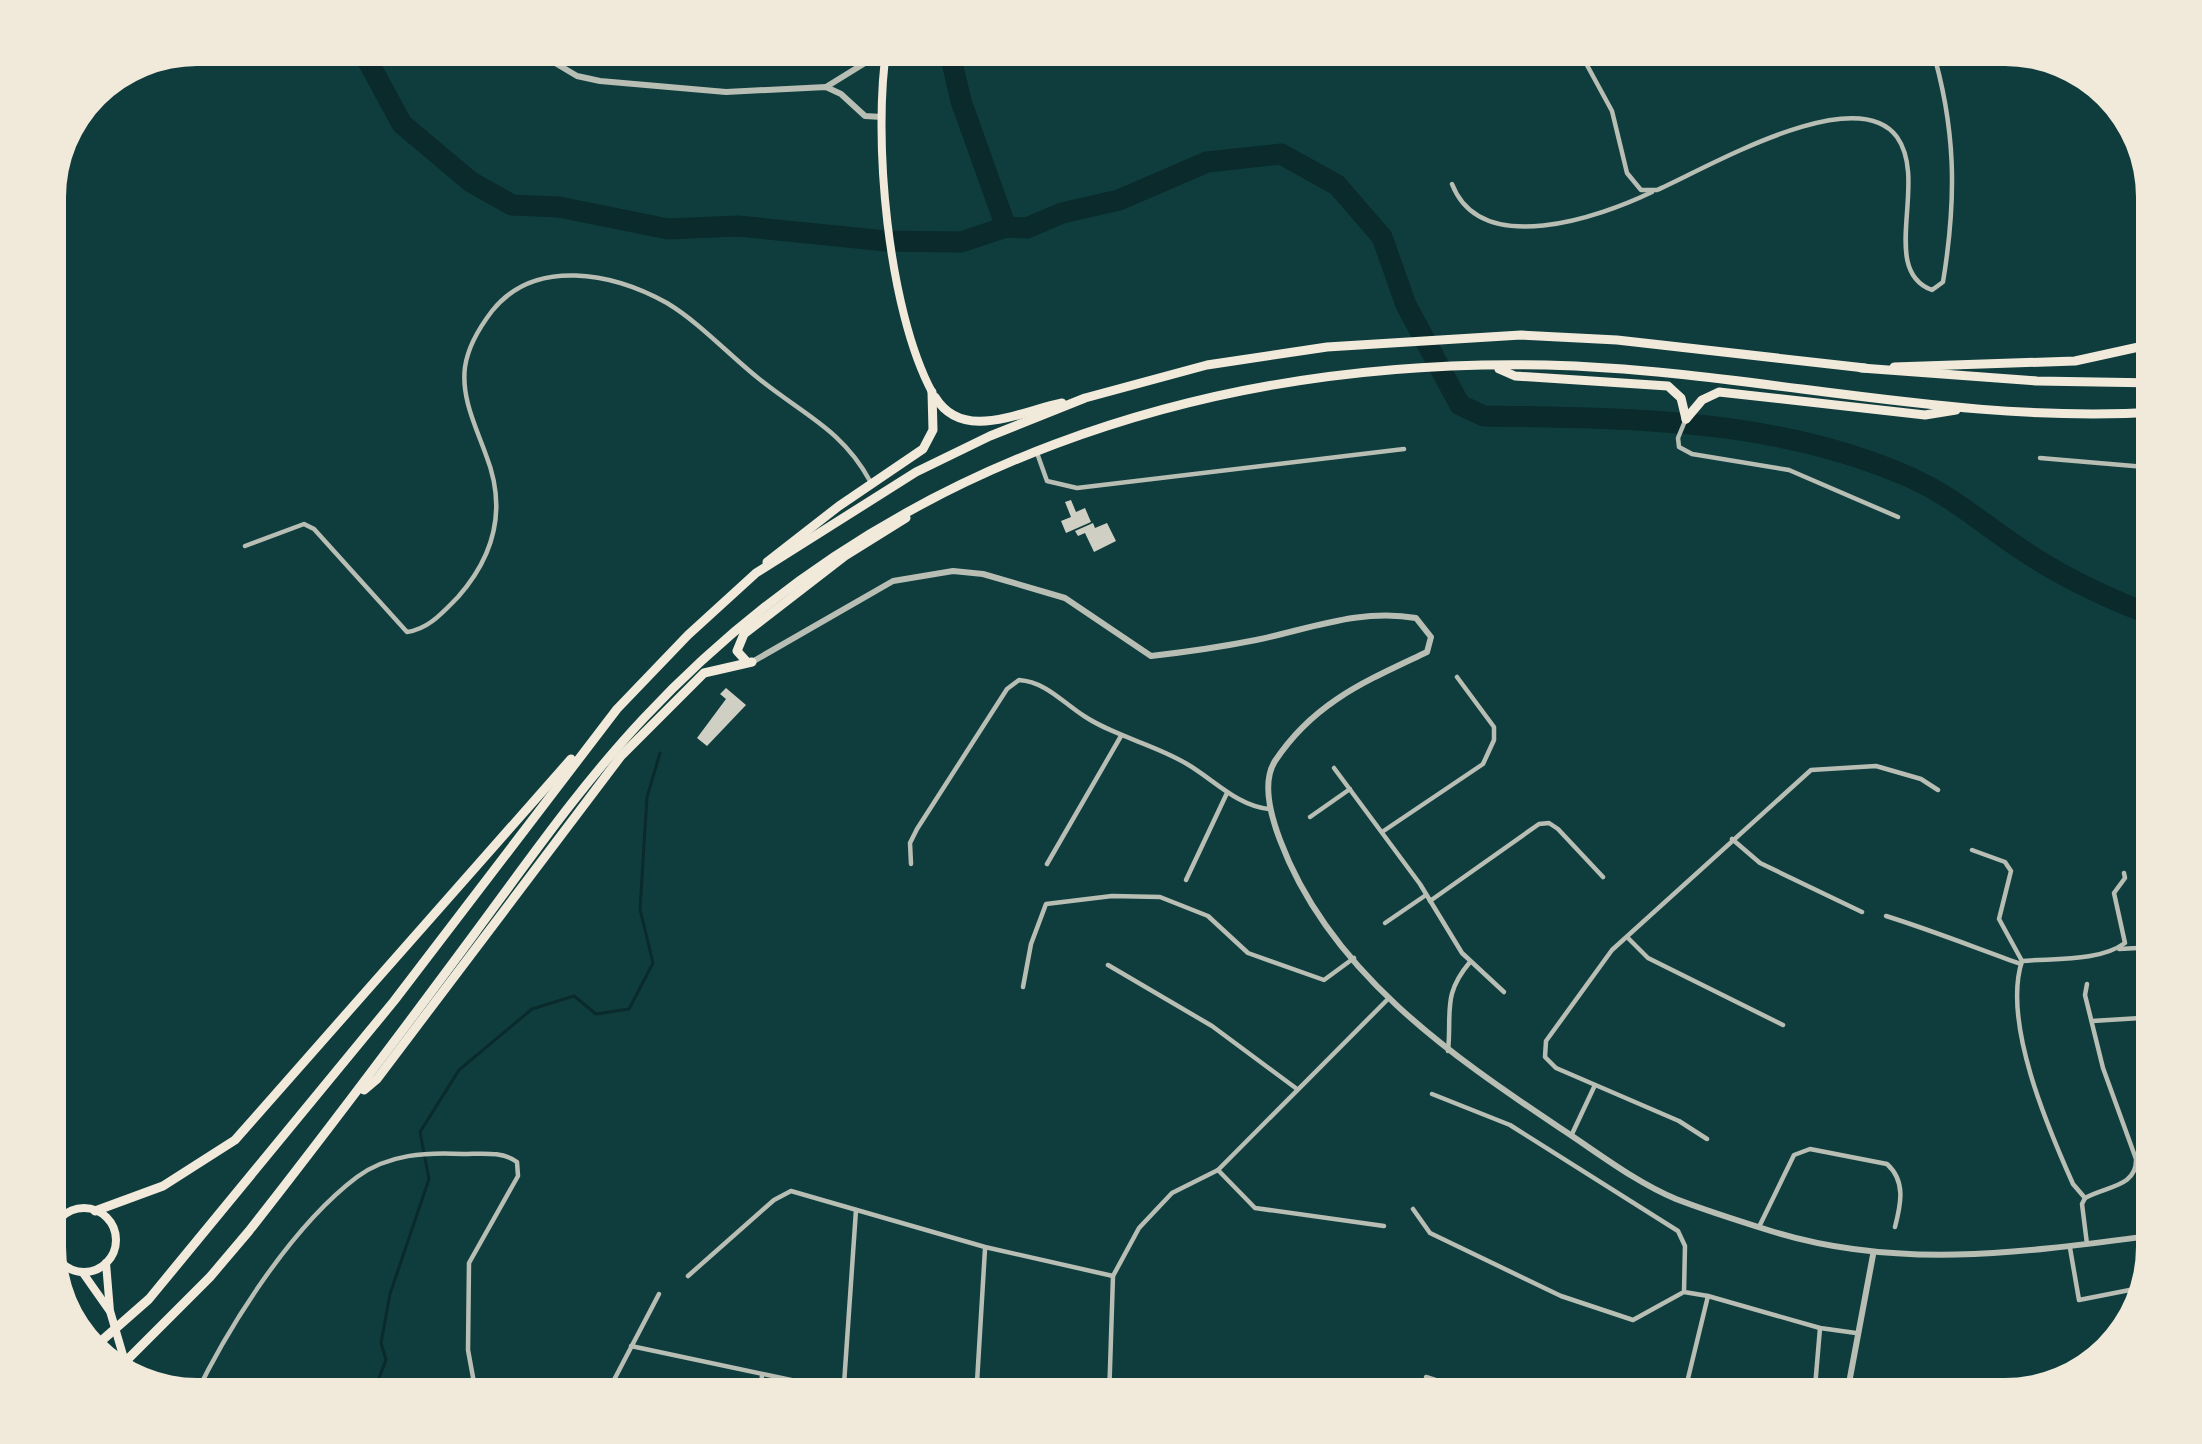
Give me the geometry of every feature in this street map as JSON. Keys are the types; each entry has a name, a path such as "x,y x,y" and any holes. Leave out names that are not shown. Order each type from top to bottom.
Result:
{"highway":[{"path":"932,392 949,413 981,423 1207,365 1327,347 1521,335 1617,340 1951,377 2136,382"},
{"path":"1861,368 2075,361 2136,348"},
{"path":"129,1358 210,1277 640,722 781,592 862,536 939,494 1036,449 1117,421 1290,381 1418,369 1546,365 1960,408 2136,413"},
{"path":"1493,366 1515,376 1668,386 1681,398 1686,418"},
{"path":"95,1210 164,1186 235,1140 688,635 778,550 914,458 930,438 932,392"},
{"path":"1686,418 1702,400 1719,392 1924,415 1960,408"},
{"path":"756,573 916,472 1085,398"},
{"path":"752,662 743,662 736,651 744,634 845,556 939,494"},
{"path":"346,1106 376,1079 621,756 704,673 752,662"},
{"path":"103,1339 149,1299 394,1001 617,709"}],"main road":[{"path":"885,66 882,116 892,256 914,355 932,392"},
{"path":"66,1215 80,1209 95,1210 114,1231 114,1249 106,1263 110,1311 123,1355"},
{"path":"82,1272 106,1263"},
{"path":"68,1266 82,1272 110,1311"}],"street":[{"path":"560,66 600,81 726,92 826,87 866,116 882,116"},
{"path":"826,87 858,66"},
{"path":"1587,66 1612,111 1627,173 1641,190 1657,190"},
{"path":"1452,184 1466,210 1491,220 1526,226 1586,220 1763,141 1842,116 1876,124 1896,136 1911,201 1904,256 1909,271 1924,287 1939,288 1954,181 1952,124 1937,66"},
{"path":"245,546 304,524 314,529 407,632 440,616 476,575 498,519 496,486 464,383 465,363 474,337 504,296 548,275 602,280 666,303 842,440 872,485"},
{"path":"1686,418 1679,447 1692,454 1789,470 1898,517"},
{"path":"1036,449 1046,481 1077,488 1404,449"},
{"path":"2040,458 2136,466"},
{"path":"752,662 893,581 940,571 983,574 1065,598 1151,656 1351,618 1389,613 1416,618 1431,637 1427,652 1347,689 1311,718 1274,763 1269,809 1295,875 1354,958 1388,999 1448,1051 1672,1197 1759,1227 1874,1254 1969,1257 2136,1237"},
{"path":"1382,832 1486,758 1494,728 1457,677"},
{"path":"911,864 910,843 917,829 1013,683 1035,682 1121,736 1154,746 1227,793 1269,809"},
{"path":"1047,864 1121,736"},
{"path":"1706,1139 1696,1129 1556,1068 1543,1049 1596,967 1811,770 1876,766 1921,779 1938,790"},
{"path":"1334,768 1428,898 1443,927 1470,962 1504,992"},
{"path":"1310,818 1350,789"},
{"path":"1186,880 1227,793"},
{"path":"1385,923 1538,824 1549,823 1558,829 1603,877"},
{"path":"1732,839 1760,862 1862,912"},
{"path":"1972,850 2005,862 2011,872 1999,920 2021,962 2021,1021 2030,1075 2073,1184 2085,1198"},
{"path":"2119,949 2125,943 2114,887 2125,878 2124,873"},
{"path":"1023,987 1031,944 1046,904 1112,896 1160,897 1176,903 1208,916 1248,953 1324,980 1354,958"},
{"path":"1886,916 2021,962 2136,948"},
{"path":"1627,937 1648,958 1783,1025"},
{"path":"1448,1051 1448,997 1470,962"},
{"path":"1108,965 1212,1026 1298,1089"},
{"path":"2087,984 2085,995 2103,1068 2136,1159"},
{"path":"1109,1378 1114,1276 1139,1228 1172,1193 1217,1170 1388,999"},
{"path":"2092,1021 2136,1018"},
{"path":"1572,1135 1595,1084"},
{"path":"1432,1094 1510,1126 1678,1231 1685,1246 1684,1292"},
{"path":"1759,1227 1794,1155 1810,1149 1886,1164 1894,1170 1900,1180 1901,1207 1895,1227"},
{"path":"206,1378 265,1278 304,1231 358,1176 417,1153 509,1156 517,1162 518,1176 469,1263 468,1350 473,1378"},
{"path":"1217,1170 1255,1208 1384,1226"},
{"path":"2087,1244 2085,1198 2136,1173"},
{"path":"688,1276 774,1200 791,1191 985,1247 1114,1276"},
{"path":"1413,1209 1430,1233 1562,1296 1633,1320 1684,1292 1820,1328 1858,1333"},
{"path":"844,1378 856,1210"},
{"path":"2070,1246 2079,1300 2128,1290"},
{"path":"977,1378 985,1247"},
{"path":"1850,1378 1874,1254"},
{"path":"615,1378 658,1294"},
{"path":"1688,1378 1708,1296"},
{"path":"1816,1378 1820,1328"},
{"path":"631,1346 774,1378"}],"building":[{"path":"1071,500 1076,512 1085,508 1091,522 1066,533 1061,521 1071,517 1065,502"},
{"path":"1093,523 1095,528 1107,523 1116,541 1094,552 1085,533 1078,536 1075,531"},
{"path":"726,688 746,705 707,746 697,738 726,699 720,694"}],"waterway":[{"path":"370,66 402,124 471,182 512,205 559,207 668,229 738,226 886,241 961,242 1119,200 1207,162 1281,154 1337,185 1382,237 1406,305 1460,405 1484,416 1646,421 1754,432 1858,458 1926,485 2048,566 2136,608"},
{"path":"953,66 1006,227"},
{"path":"379,1378 386,1360 381,1343 390,1294 429,1179 420,1132 459,1070 532,1009 574,996 596,1014 629,1009 653,963 640,909 647,797 660,753"}]}
